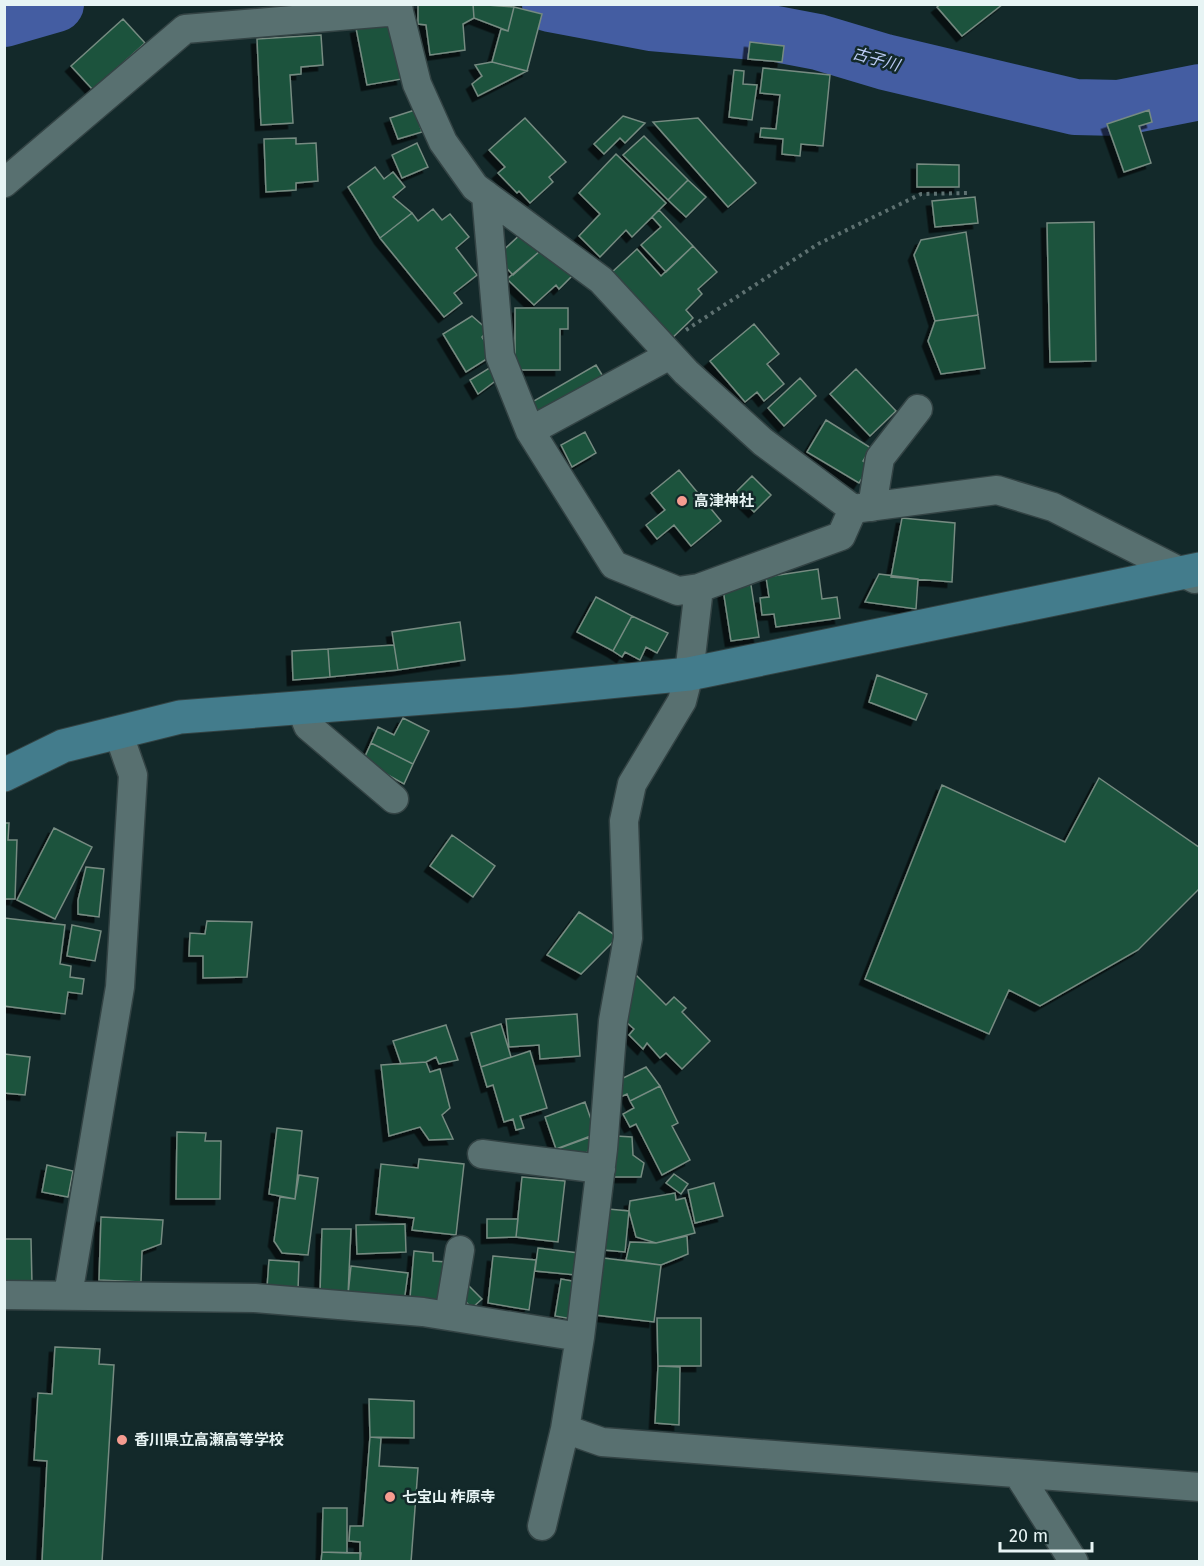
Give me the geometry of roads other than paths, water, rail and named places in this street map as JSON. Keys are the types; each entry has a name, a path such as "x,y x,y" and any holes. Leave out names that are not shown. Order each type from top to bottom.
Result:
{"street":[{"path":"4,183 185,29 398,8 417,84 443,142 475,187 601,280 666,350 763,441 863,508 997,490 1053,507 1195,574"},
{"path":"486,195 500,356 530,431 614,565 678,591 699,588 841,536 863,508 880,458 918,409"},
{"path":"530,431 666,350"},
{"path":"4,775 63,746 180,717 517,691 689,674 1195,574"},
{"path":"542,1526 565,1429 580,1337 601,1169 613,1021 628,938 624,821 632,784 682,701 689,674 699,588"},
{"path":"301,708 308,726 394,799"},
{"path":"68,1295 120,987 133,775 118,732"},
{"path":"482,1154 601,1169"},
{"path":"449,1316 460,1250"},
{"path":"4,1295 255,1299 449,1316 580,1337"},
{"path":"565,1429 602,1442 1200,1487"},
{"path":"1018,1473 1074,1562"}],"waterway":[{"name":"古子川","path":"4,19 56,4"},
{"name":"古子川","path":"550,4 651,23 776,34 818,42 885,62 1075,107 1119,108 1200,92"}],"place":[{"name":"高津神社","path":"682,501"},
{"name":"香川県立高瀬高等学校","path":"122,1440"},
{"name":"七宝山 柞原寺","path":"390,1497"}]}
